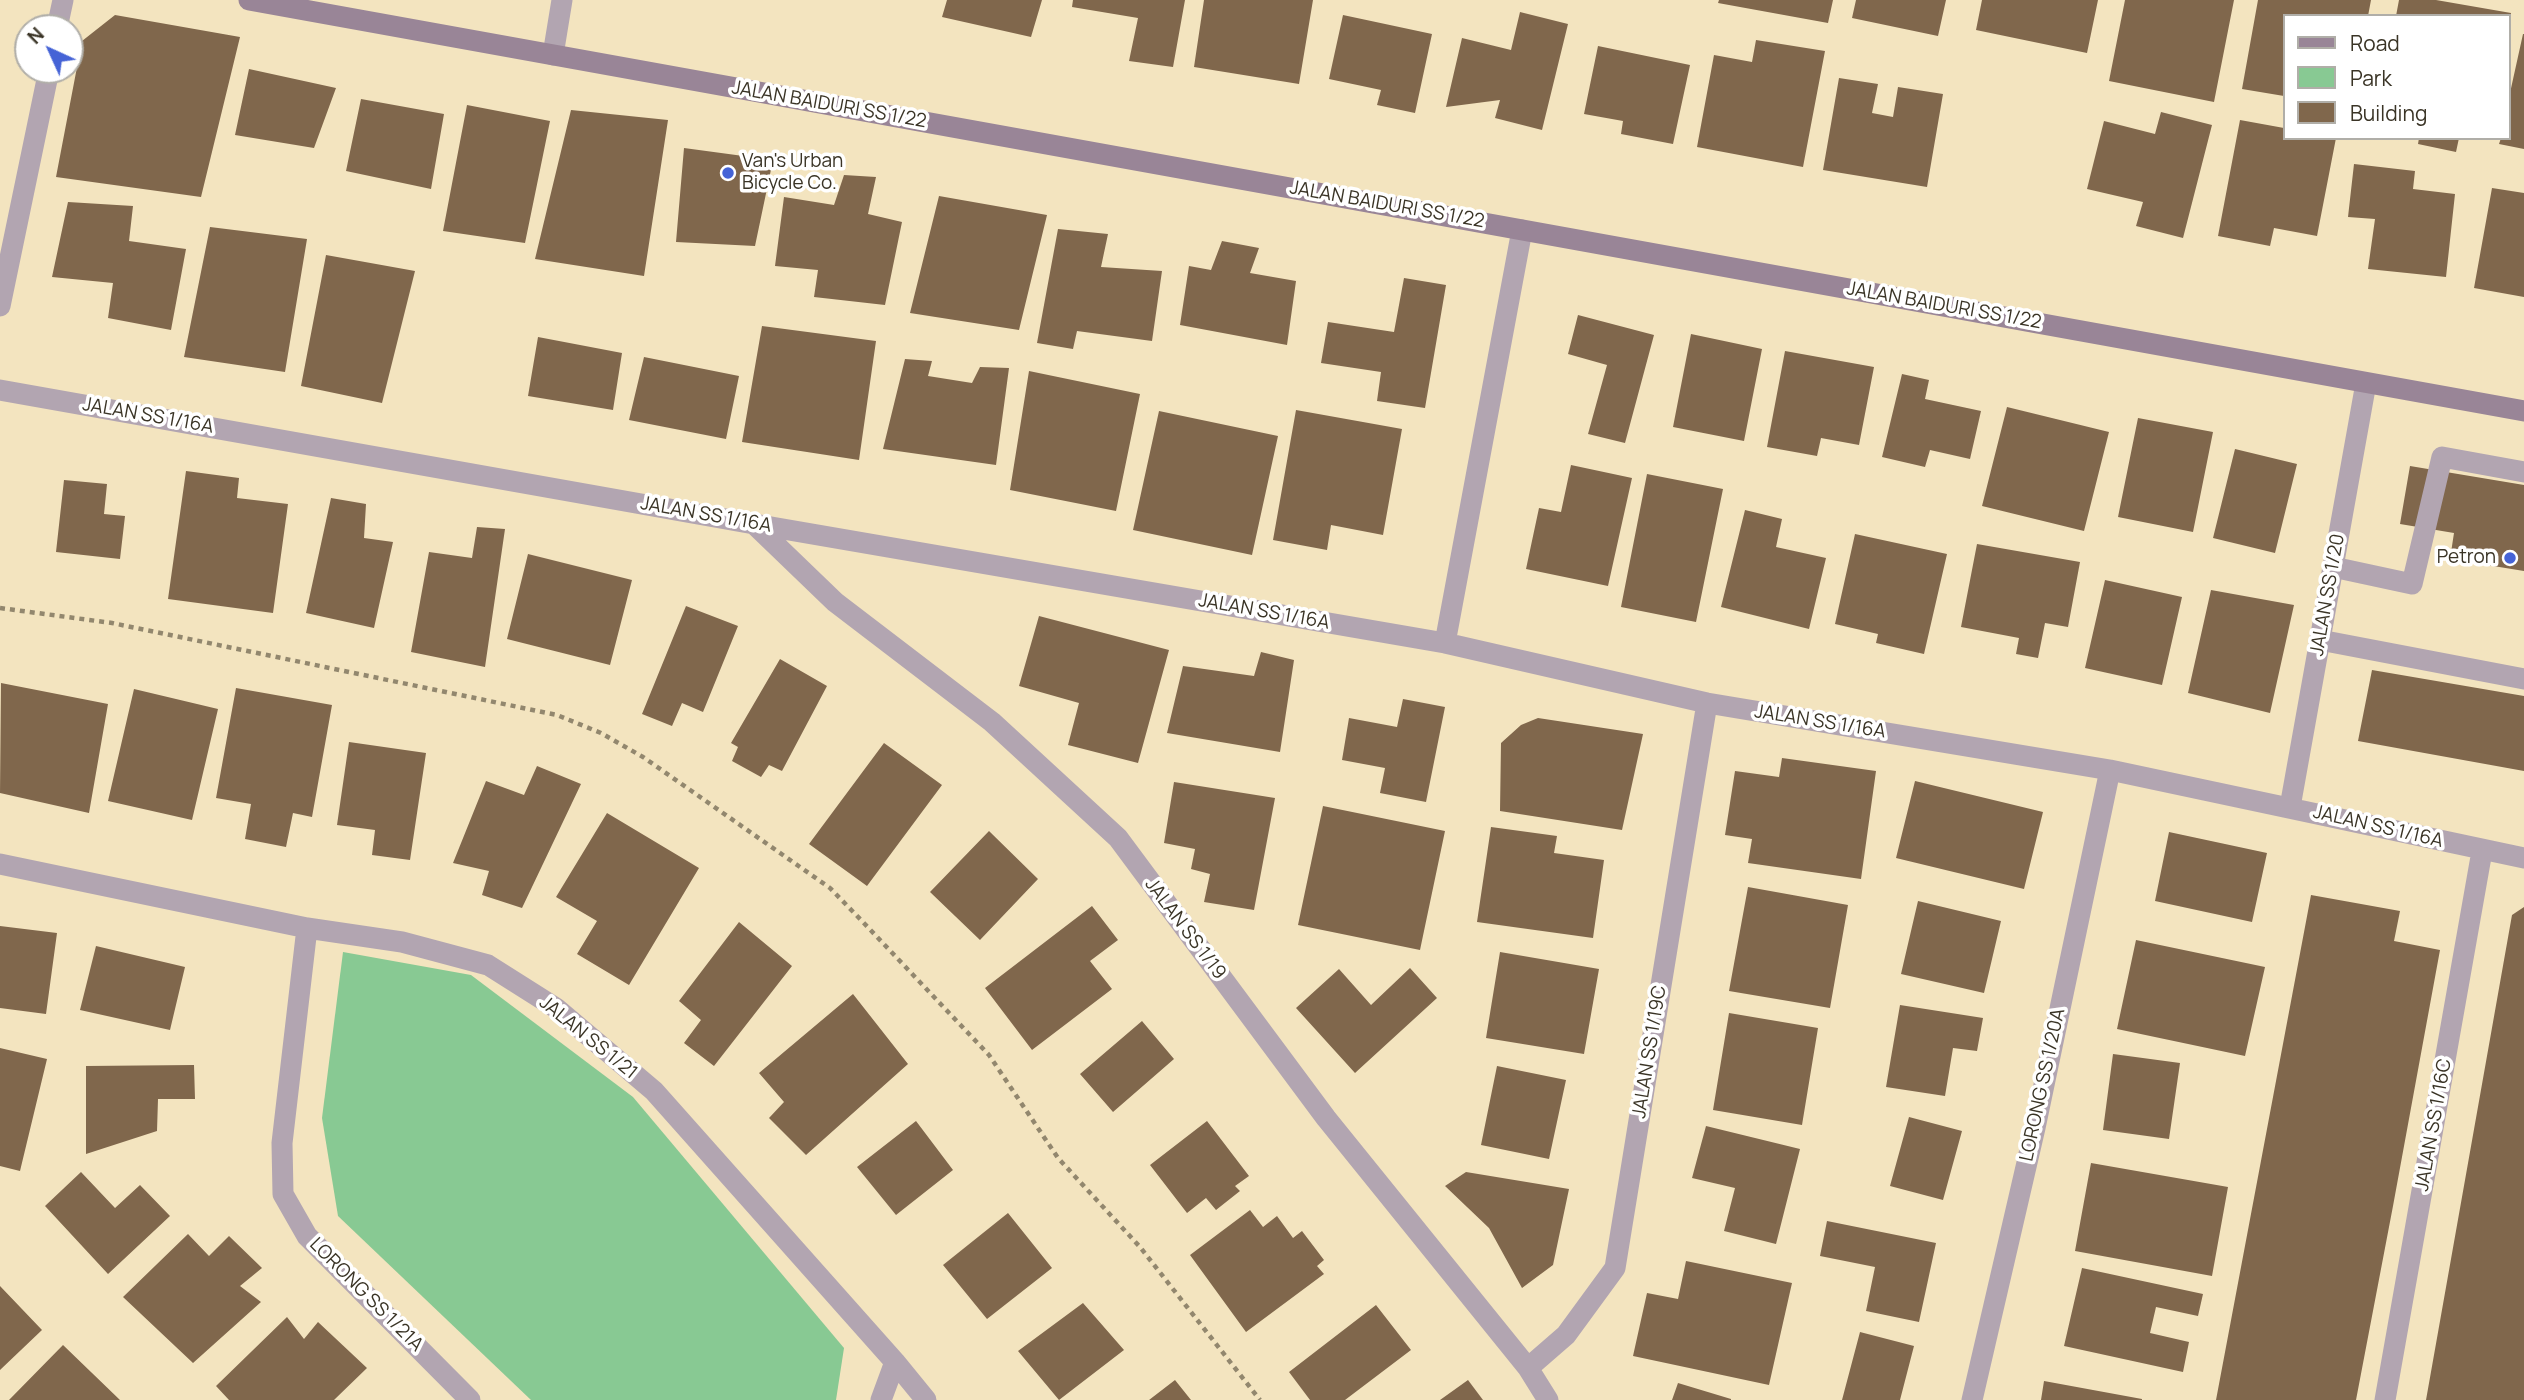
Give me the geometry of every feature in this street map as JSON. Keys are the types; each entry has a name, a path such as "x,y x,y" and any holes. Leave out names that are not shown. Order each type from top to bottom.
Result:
{"street":[{"name":"JALAN BAIDURI SS 1/22","path":"249,0 2524,411"},
{"path":"553,55 562,0"},
{"path":"0,306 46,84"},
{"path":"1445,643 1522,230"},
{"name":"JALAN SS 1/20","path":"2290,807 2366,383"},
{"name":"JALAN SS 1/16A","path":"0,390 1445,643 1707,703 2110,770 2524,858"},
{"path":"2333,567 2412,584 2442,457 2524,472"},
{"name":"JALAN SS 1/19","path":"754,524 835,602 992,722 1118,838 1325,1118 1528,1368 1548,1400"},
{"path":"2320,640 2524,679"},
{"name":"JALAN SS 1/19C","path":"1528,1368 1566,1335 1615,1268 1707,703"},
{"name":"LORONG SS 1/20A","path":"1972,1400 2035,1128 2110,770"},
{"name":"JALAN SS 1/16C","path":"2385,1400 2482,851"},
{"name":"JALAN SS 1/21","path":"0,864 307,928 402,942 488,965 556,1008 654,1091 926,1400"},
{"name":"LORONG SS 1/21A","path":"307,928 282,1143 283,1194 307,1236 470,1400"},
{"path":"881,1400 895,1362"}],"path":[{"path":"0,608 112,623 557,715 601,733 643,757 830,888 861,920 989,1055 1058,1158 1140,1247 1261,1400"}],"green space":[{"path":"343,952 471,975 633,1097 844,1348 836,1400 531,1400 338,1216 322,1118"}],"building":[{"path":"947,0 1042,0 1031,37 942,17"},
{"path":"1073,0 1185,0 1173,67 1129,61 1138,18 1072,7"},
{"path":"1204,0 1313,0 1299,84 1194,67"},
{"path":"1719,0 1833,0 1828,23 1718,3"},
{"path":"1856,0 1946,0 1938,36 1852,18"},
{"path":"1982,0 2098,0 2087,53 1976,30"},
{"path":"2125,0 2234,0 2214,102 2109,81"},
{"path":"2258,0 2371,0 2368,14 2282,14 2282,96 2242,89"},
{"path":"2399,0 2436,0 2511,13 2510,22 2510,14 2396,14"},
{"path":"1520,12 1568,24 1542,130 1495,118 1500,100 1446,107 1462,38 1511,50"},
{"path":"115,15 240,37 201,197 56,177 74,84 84,84 84,39"},
{"path":"1343,15 1432,34 1415,113 1377,105 1381,90 1329,79"},
{"path":"2524,34 2524,149 2499,144 2500,140 2510,140 2510,93"},
{"path":"1756,40 1825,51 1803,167 1697,147 1714,55 1752,62"},
{"path":"1598,46 1690,65 1673,144 1621,134 1623,121 1584,114"},
{"path":"249,69 336,88 314,148 235,135"},
{"path":"1839,78 1878,84 1872,113 1893,117 1898,87 1943,94 1927,187 1823,170"},
{"path":"361,99 444,114 431,189 346,171"},
{"path":"467,105 550,121 525,243 443,231"},
{"path":"571,110 668,120 644,276 535,259"},
{"path":"2161,112 2212,125 2183,238 2136,226 2143,202 2087,189 2104,121 2155,134"},
{"path":"2240,120 2282,128 2282,140 2336,140 2317,236 2274,228 2270,246 2218,236"},
{"path":"2419,140 2459,140 2456,152 2418,144"},
{"path":"684,148 773,160 755,246 676,242"},
{"path":"2354,164 2415,171 2413,189 2455,194 2446,277 2368,269 2375,219 2348,217"},
{"path":"844,175 876,177 868,214 902,222 885,305 814,297 818,270 775,266 784,197 834,205"},
{"path":"2492,188 2524,193 2524,297 2474,288"},
{"path":"939,196 1047,215 1019,330 910,313"},
{"path":"68,202 133,206 129,241 186,249 171,330 108,318 113,283 52,277"},
{"path":"210,227 307,239 285,372 184,357"},
{"path":"1058,229 1108,234 1101,267 1162,271 1152,341 1077,331 1073,349 1037,343"},
{"path":"1222,241 1259,248 1250,273 1296,281 1287,345 1180,325 1189,266 1211,270"},
{"path":"326,255 415,271 382,403 301,386"},
{"path":"1404,278 1446,285 1425,408 1377,401 1381,372 1321,363 1328,322 1394,332"},
{"path":"1578,315 1654,335 1625,443 1588,434 1607,365 1568,354"},
{"path":"762,326 876,341 859,460 742,442"},
{"path":"1691,334 1762,349 1744,441 1673,427"},
{"path":"538,337 622,353 613,410 528,396"},
{"path":"1785,351 1874,367 1859,445 1821,438 1817,456 1767,447"},
{"path":"644,357 739,376 726,439 629,420"},
{"path":"905,359 932,361 928,376 972,383 980,367 1009,368 996,465 883,449"},
{"path":"1029,371 1140,394 1116,511 1010,490"},
{"path":"1902,374 1929,380 1925,399 1981,411 1970,459 1930,450 1925,467 1882,457"},
{"path":"2007,407 2109,432 2084,531 1982,506"},
{"path":"1296,410 1402,429 1383,535 1331,525 1327,550 1273,540"},
{"path":"1159,411 1278,436 1252,555 1133,530"},
{"path":"2138,418 2213,432 2193,532 2118,517"},
{"path":"2235,449 2297,464 2275,553 2213,538"},
{"path":"1571,465 1632,478 1608,586 1526,569 1539,508 1561,512"},
{"path":"2410,466 2524,485 2524,571 2450,559 2454,533 2400,524"},
{"path":"186,471 239,478 237,498 288,504 273,613 168,599"},
{"path":"1647,474 1723,489 1696,622 1621,607"},
{"path":"64,480 107,484 104,514 125,516 120,559 56,552"},
{"path":"331,498 366,504 364,538 393,542 374,628 306,613"},
{"path":"1745,510 1782,519 1776,547 1826,558 1809,629 1721,607"},
{"path":"477,527 505,529 485,667 411,652 429,552 472,558"},
{"path":"1855,534 1947,554 1924,654 1876,643 1878,634 1835,624"},
{"path":"1977,544 2080,562 2068,627 2045,623 2038,658 2016,654 2019,638 1961,627"},
{"path":"528,554 632,580 610,665 507,639"},
{"path":"2105,580 2182,597 2162,685 2085,668"},
{"path":"2211,590 2294,605 2270,713 2188,693"},
{"path":"686,606 738,626 703,712 682,703 672,726 642,714"},
{"path":"1039,616 1169,650 1138,763 1068,745 1079,703 1019,686"},
{"path":"1261,652 1294,660 1280,752 1167,733 1183,666 1254,676"},
{"path":"780,659 827,686 782,771 769,765 761,777 732,761 738,747 731,743"},
{"path":"2372,670 2524,696 2524,771 2358,741"},
{"path":"1,683 108,704 89,813 0,793"},
{"path":"236,688 332,705 312,817 293,813 286,847 245,839 251,804 216,798"},
{"path":"134,689 218,709 192,820 108,801"},
{"path":"1403,699 1445,707 1426,802 1380,793 1385,768 1342,760 1349,718 1397,727"},
{"path":"1538,718 1643,734 1622,830 1500,811 1501,743 1521,725"},
{"path":"349,742 426,753 410,860 372,855 375,830 337,825"},
{"path":"884,743 942,785 867,886 809,844"},
{"path":"1782,758 1876,771 1861,879 1748,863 1752,839 1725,835 1735,771 1779,777"},
{"path":"537,766 581,784 522,908 482,895 489,871 453,863 486,781 524,795"},
{"path":"1915,781 2043,812 2024,889 1896,858"},
{"path":"1174,782 1275,798 1254,910 1204,902 1210,874 1191,869 1195,849 1164,843"},
{"path":"1323,806 1445,831 1420,950 1298,925"},
{"path":"607,813 699,868 629,985 577,954 597,921 556,897"},
{"path":"1491,827 1557,836 1554,853 1604,860 1593,938 1477,922"},
{"path":"989,831 1038,879 980,940 930,892"},
{"path":"2169,832 2267,853 2252,922 2155,901"},
{"path":"1748,887 1848,905 1830,1008 1729,991"},
{"path":"2311,895 2400,911 2394,941 2440,950 2393,1206 2356,1400 2216,1400"},
{"path":"1918,901 2001,921 1984,993 1901,974"},
{"path":"1092,906 1118,940 1090,961 1112,989 1032,1050 985,988"},
{"path":"2524,907 2524,1400 2426,1400 2512,915"},
{"path":"739,922 792,966 714,1066 684,1043 701,1020 679,1001"},
{"path":"0,926 57,933 46,1014 0,1008"},
{"path":"2136,940 2265,967 2245,1056 2117,1029"},
{"path":"96,946 185,967 170,1030 80,1010"},
{"path":"1500,952 1599,969 1584,1054 1486,1038"},
{"path":"1410,968 1437,998 1355,1073 1296,1008 1339,969 1371,1005"},
{"path":"853,994 908,1064 806,1155 769,1118 784,1102 759,1073"},
{"path":"1900,1005 1983,1018 1977,1051 1953,1048 1945,1096 1886,1087"},
{"path":"1729,1013 1818,1028 1802,1125 1713,1110"},
{"path":"1142,1021 1174,1059 1113,1112 1080,1074"},
{"path":"0,1048 47,1059 20,1171 0,1166"},
{"path":"2113,1054 2180,1063 2169,1139 2103,1130"},
{"path":"194,1065 195,1099 158,1099 157,1131 86,1154 86,1066"},
{"path":"1497,1066 1566,1080 1549,1159 1481,1145"},
{"path":"1909,1117 1962,1131 1943,1200 1890,1186"},
{"path":"916,1121 953,1170 896,1215 857,1167"},
{"path":"1207,1121 1249,1176 1235,1186 1240,1191 1216,1210 1206,1198 1187,1213 1150,1165"},
{"path":"1706,1126 1800,1149 1776,1244 1724,1231 1735,1188 1692,1178"},
{"path":"2091,1163 2228,1187 2212,1276 2075,1251"},
{"path":"81,1172 115,1208 140,1185 170,1216 108,1274 45,1206"},
{"path":"1466,1172 1569,1189 1553,1265 1522,1288 1489,1228 1445,1186"},
{"path":"1250,1210 1263,1227 1277,1216 1293,1238 1302,1231 1324,1260 1317,1266 1324,1274 1246,1332 1190,1255"},
{"path":"1008,1213 1052,1268 987,1319 943,1265"},
{"path":"1827,1221 1936,1243 1919,1322 1866,1311 1875,1267 1820,1256"},
{"path":"188,1234 209,1256 229,1236 262,1268 240,1286 261,1302 193,1363 123,1297"},
{"path":"1686,1261 1792,1283 1769,1385 1633,1356 1647,1293 1678,1299"},
{"path":"2082,1268 2203,1294 2198,1316 2156,1307 2150,1333 2189,1342 2183,1372 2064,1346"},
{"path":"0,1286 42,1330 0,1370"},
{"path":"1083,1303 1124,1350 1059,1400 1018,1351"},
{"path":"1376,1305 1411,1350 1345,1400 1310,1400 1289,1372"},
{"path":"287,1317 304,1339 318,1322 367,1368 334,1400 229,1400 216,1386"},
{"path":"1860,1332 1914,1346 1900,1400 1842,1400"},
{"path":"63,1345 120,1400 9,1400"},
{"path":"1175,1380 1191,1400 1149,1400"},
{"path":"1468,1380 1483,1400 1440,1400"},
{"path":"2044,1381 2142,1399 2142,1400 2041,1400"},
{"path":"1678,1383 1731,1399 1731,1400 1672,1400"}],"place":[{"name":"Van's Urban Bicycle Co.","path":"728,173"},
{"name":"Petron","path":"2510,558"}]}
